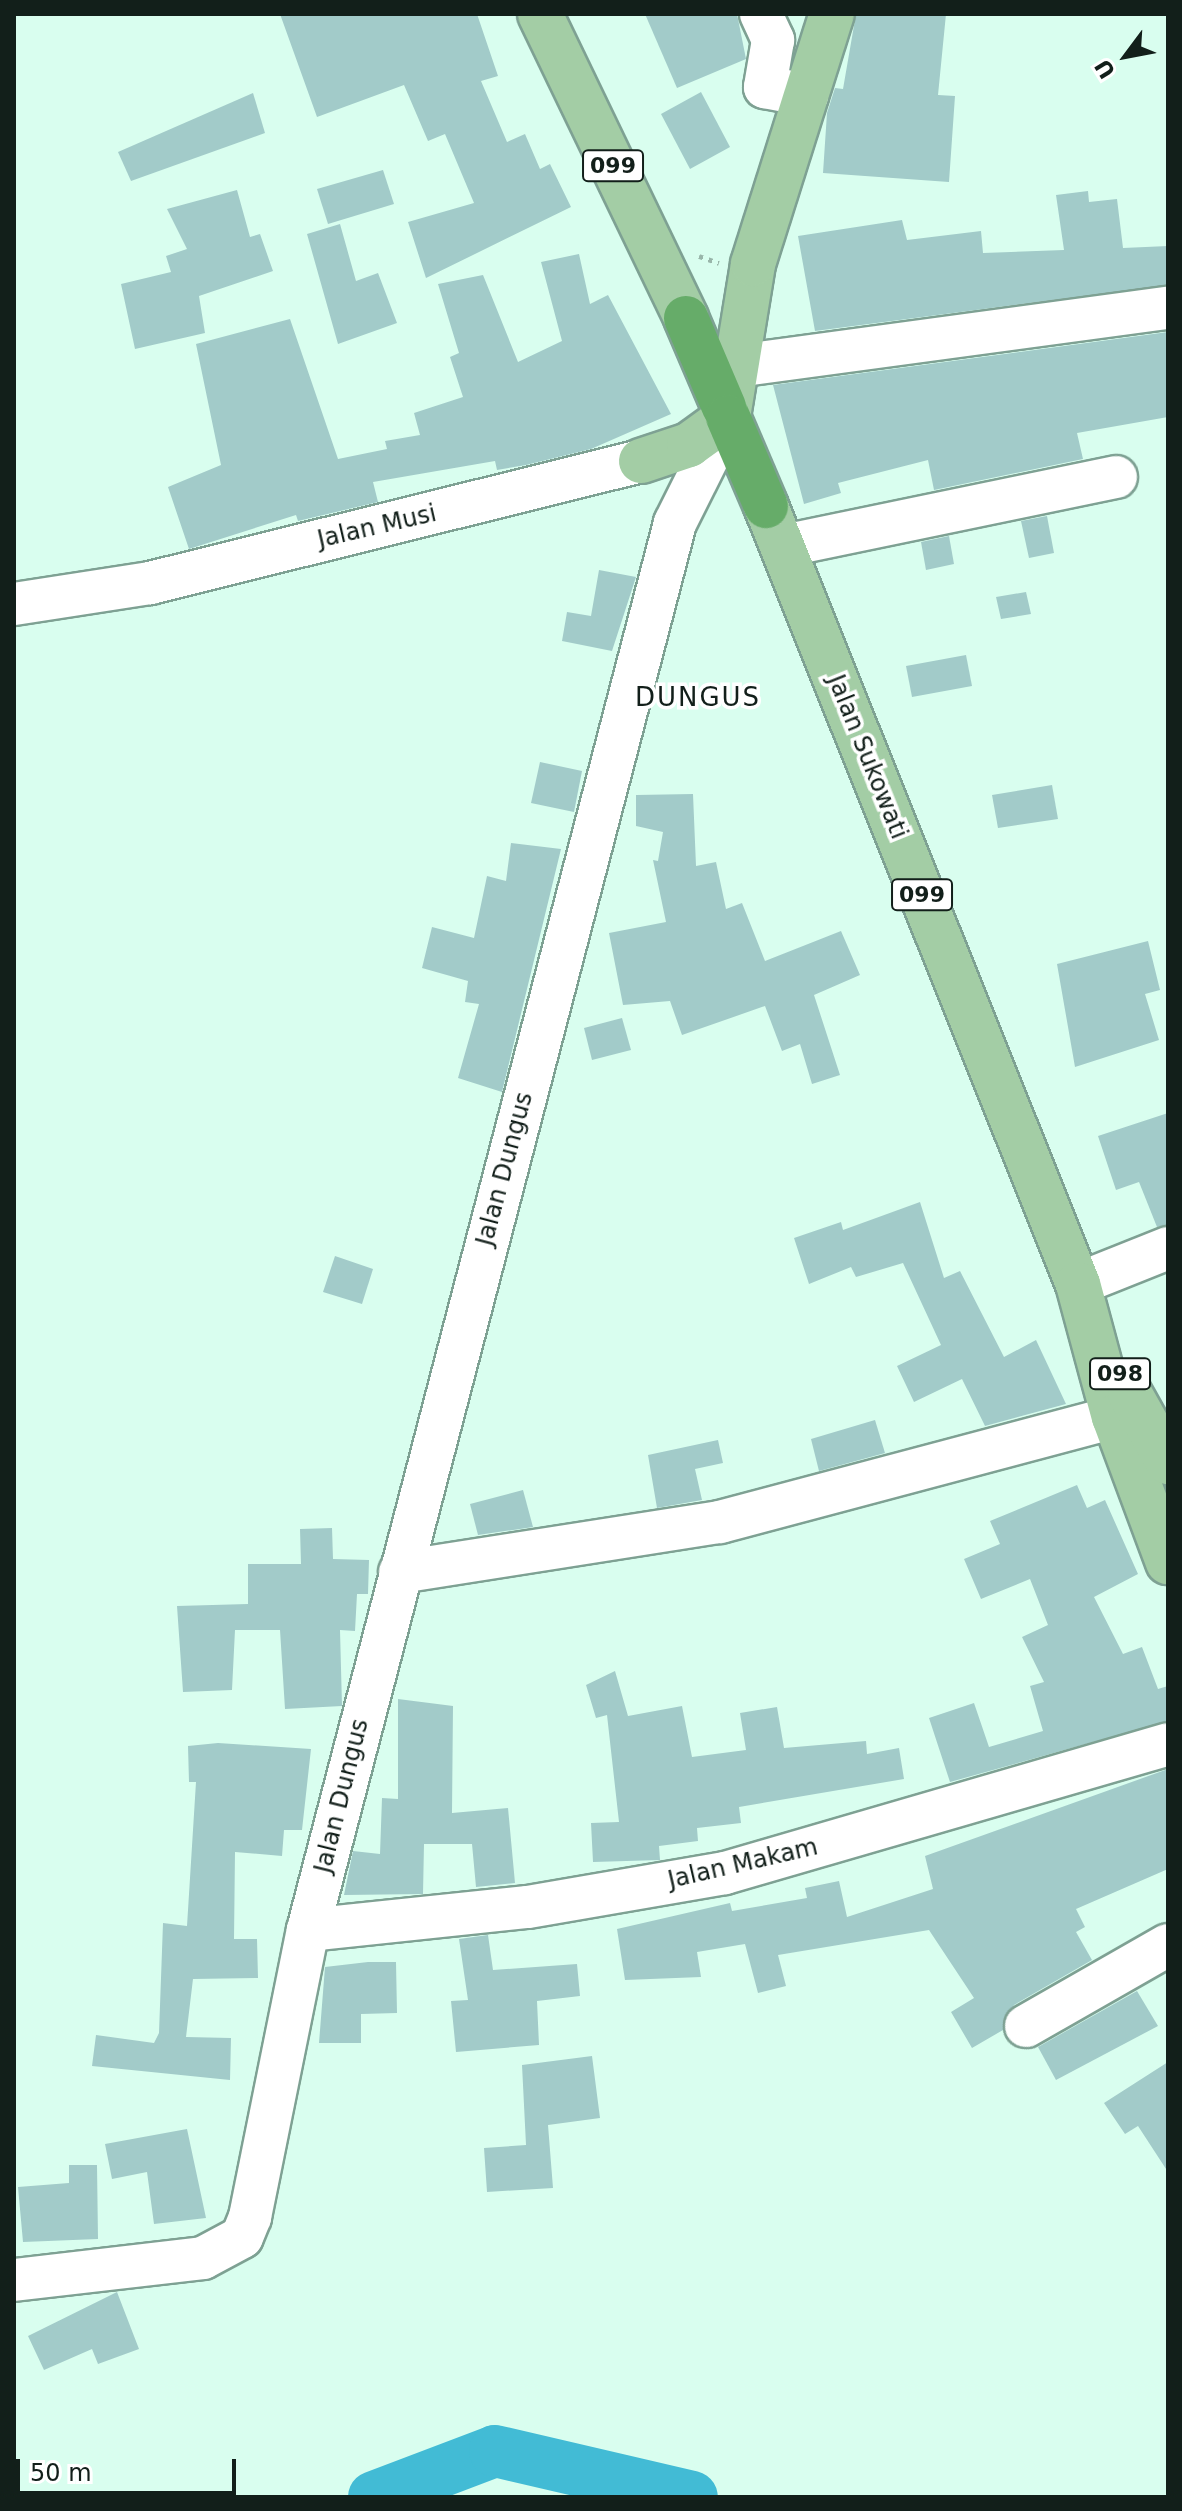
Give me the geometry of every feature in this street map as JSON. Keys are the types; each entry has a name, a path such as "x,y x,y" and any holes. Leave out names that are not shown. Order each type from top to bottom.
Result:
{"highway":[{"name":"Jalan Sukowati","path":"686,318 766,506"}],"main road":[{"name":"Jalan Sukowati","path":"540,14 686,318"},
{"path":"726,412 737,366 753,264 832,14"},
{"name":"Jalan Musi","path":"641,461 689,445 726,412"},
{"name":"Jalan Sukowati","path":"766,506 1078,1284 1114,1417 1168,1562"},
{"name":"098","path":"1078,1284 1168,1462"}],"street":[{"path":"761,14 773,40 765,87 807,95"},
{"path":"737,366 1168,308"},
{"name":"Jalan Dungus","path":"14,2280 203,2258 242,2237 308,1930 675,523 726,412"},
{"name":"Jalan Musi","path":"14,604 150,583 641,461"},
{"path":"783,546 1116,477"},
{"path":"1078,1284 1168,1248"},
{"path":"400,1572 720,1522 1114,1417"},
{"name":"Jalan Makam","path":"308,1930 528,1907 725,1873 1168,1744"},
{"path":"1026,2026 1168,1945"}],"path":[{"path":"699,256 720,263"}],"building":[{"path":"280,14 477,14 498,76 481,81 507,142 525,134 540,169 550,164 571,207 426,278 408,222 474,203 445,134 428,141 404,85 317,117"},
{"path":"645,14 737,14 746,59 677,88"},
{"path":"856,14 946,14 938,95 955,96 949,182 823,173 827,113 835,88 843,89"},
{"path":"701,92 730,147 690,169 661,114"},
{"path":"253,93 265,133 131,181 118,152"},
{"path":"383,170 394,204 328,224 317,189"},
{"path":"237,190 250,237 260,234 273,271 199,296 205,333 135,349 121,284 171,272 166,256 187,249 167,209"},
{"path":"1088,191 1089,202 1117,199 1123,248 1168,246 1168,285 815,331 798,236 902,220 907,240 981,231 983,253 1064,250 1056,195"},
{"path":"340,224 356,281 378,273 397,323 338,344 307,234"},
{"path":"579,254 590,304 608,295 671,414 591,449 526,465 497,470 495,461 373,482 378,502 298,521 296,515 189,549 168,487 221,465 196,344 290,319 338,459 387,449 385,441 420,435 414,413 463,397 450,357 459,353 438,284 483,275 518,362 562,341 541,262"},
{"path":"1168,332 1168,417 1077,433 1083,459 934,490 928,460 838,483 841,493 804,504 773,385"},
{"path":"1047,516 1054,553 1029,558 1021,521"},
{"path":"949,536 954,564 926,570 921,542"},
{"path":"599,570 636,577 612,651 562,641 567,612 591,616"},
{"path":"1026,592 1031,614 1001,619 996,597"},
{"path":"966,655 972,686 912,697 906,666"},
{"path":"540,762 582,771 574,812 531,803"},
{"path":"1052,785 1058,819 998,828 992,795"},
{"path":"693,794 696,866 716,862 726,909 742,903 765,961 841,931 860,975 814,995 840,1075 812,1084 800,1044 782,1051 765,1006 682,1035 670,1001 623,1005 609,933 666,922 653,860 658,861 663,832 636,826 636,795"},
{"path":"511,843 561,849 502,1092 458,1078 479,1004 465,1002 468,981 422,968 432,927 474,938 487,876 506,881"},
{"path":"1148,941 1160,990 1145,994 1159,1040 1075,1067 1057,964"},
{"path":"622,1018 631,1050 592,1060 584,1028"},
{"path":"1168,1113 1168,1225 1157,1227 1139,1182 1116,1190 1098,1136"},
{"path":"920,1202 944,1278 960,1271 1004,1357 1036,1340 1066,1404 985,1426 962,1379 914,1402 897,1366 941,1345 903,1263 856,1277 851,1267 809,1284 794,1238 841,1222 843,1230"},
{"path":"335,1256 373,1269 362,1304 323,1292"},
{"path":"875,1420 885,1453 819,1471 811,1439"},
{"path":"718,1440 723,1463 695,1469 702,1500 657,1508 648,1455"},
{"path":"1077,1485 1087,1508 1105,1500 1138,1574 1094,1597 1123,1654 1142,1647 1158,1689 1168,1686 1168,1721 950,1782 929,1718 974,1703 989,1747 1043,1731 1030,1686 1044,1682 1022,1637 1048,1625 1030,1579 981,1599 964,1559 1000,1544 990,1521"},
{"path":"523,1490 533,1527 478,1535 470,1504"},
{"path":"332,1528 333,1559 369,1560 368,1594 357,1594 355,1631 340,1630 342,1706 285,1709 280,1630 235,1630 232,1690 183,1692 177,1606 248,1604 248,1564 301,1564 300,1529"},
{"path":"615,1671 628,1716 682,1706 692,1757 746,1750 740,1713 777,1707 784,1748 866,1741 867,1754 899,1748 904,1779 739,1807 741,1823 697,1828 698,1841 659,1846 660,1860 593,1862 591,1823 619,1822 607,1715 596,1718 586,1685"},
{"path":"398,1699 453,1706 452,1813 508,1808 515,1883 476,1887 472,1844 424,1844 423,1894 344,1895 353,1851 380,1854 382,1798 398,1799"},
{"path":"218,1743 311,1749 302,1830 284,1830 282,1856 235,1852 234,1939 257,1939 258,1978 193,1979 186,2037 231,2038 230,2080 92,2066 96,2035 154,2043 159,2033 163,1923 187,1926 196,1782 189,1782 188,1746"},
{"path":"1168,1769 1168,1869 1076,1909 1085,1927 1076,1932 1092,1960 1014,2005 1003,2030 972,2048 951,2012 974,1998 929,1930 778,1955 786,1986 758,1993 745,1944 697,1952 701,1977 625,1980 617,1929 730,1903 732,1911 807,1898 805,1888 839,1881 847,1917 933,1889 925,1856"},
{"path":"488,1935 493,1970 577,1964 580,1996 537,2001 539,2045 456,2052 451,2001 468,2000 459,1939"},
{"path":"396,1962 397,2013 361,2014 361,2043 319,2043 325,1967"},
{"path":"1137,1991 1158,2026 1056,2080 1038,2047"},
{"path":"592,2056 600,2118 548,2125 553,2188 487,2192 484,2148 526,2145 522,2065"},
{"path":"1168,2062 1168,2172 1138,2126 1125,2134 1104,2103"},
{"path":"187,2129 206,2218 154,2224 147,2172 112,2179 105,2144"},
{"path":"69,2165 97,2165 98,2239 23,2242 18,2187 69,2183"},
{"path":"117,2292 139,2349 98,2364 92,2349 44,2370 28,2336"}],"waterway":[{"path":"374,2497 495,2451 692,2497"}],"district":[{"name":"DUNGUS","path":"698,698"}]}
